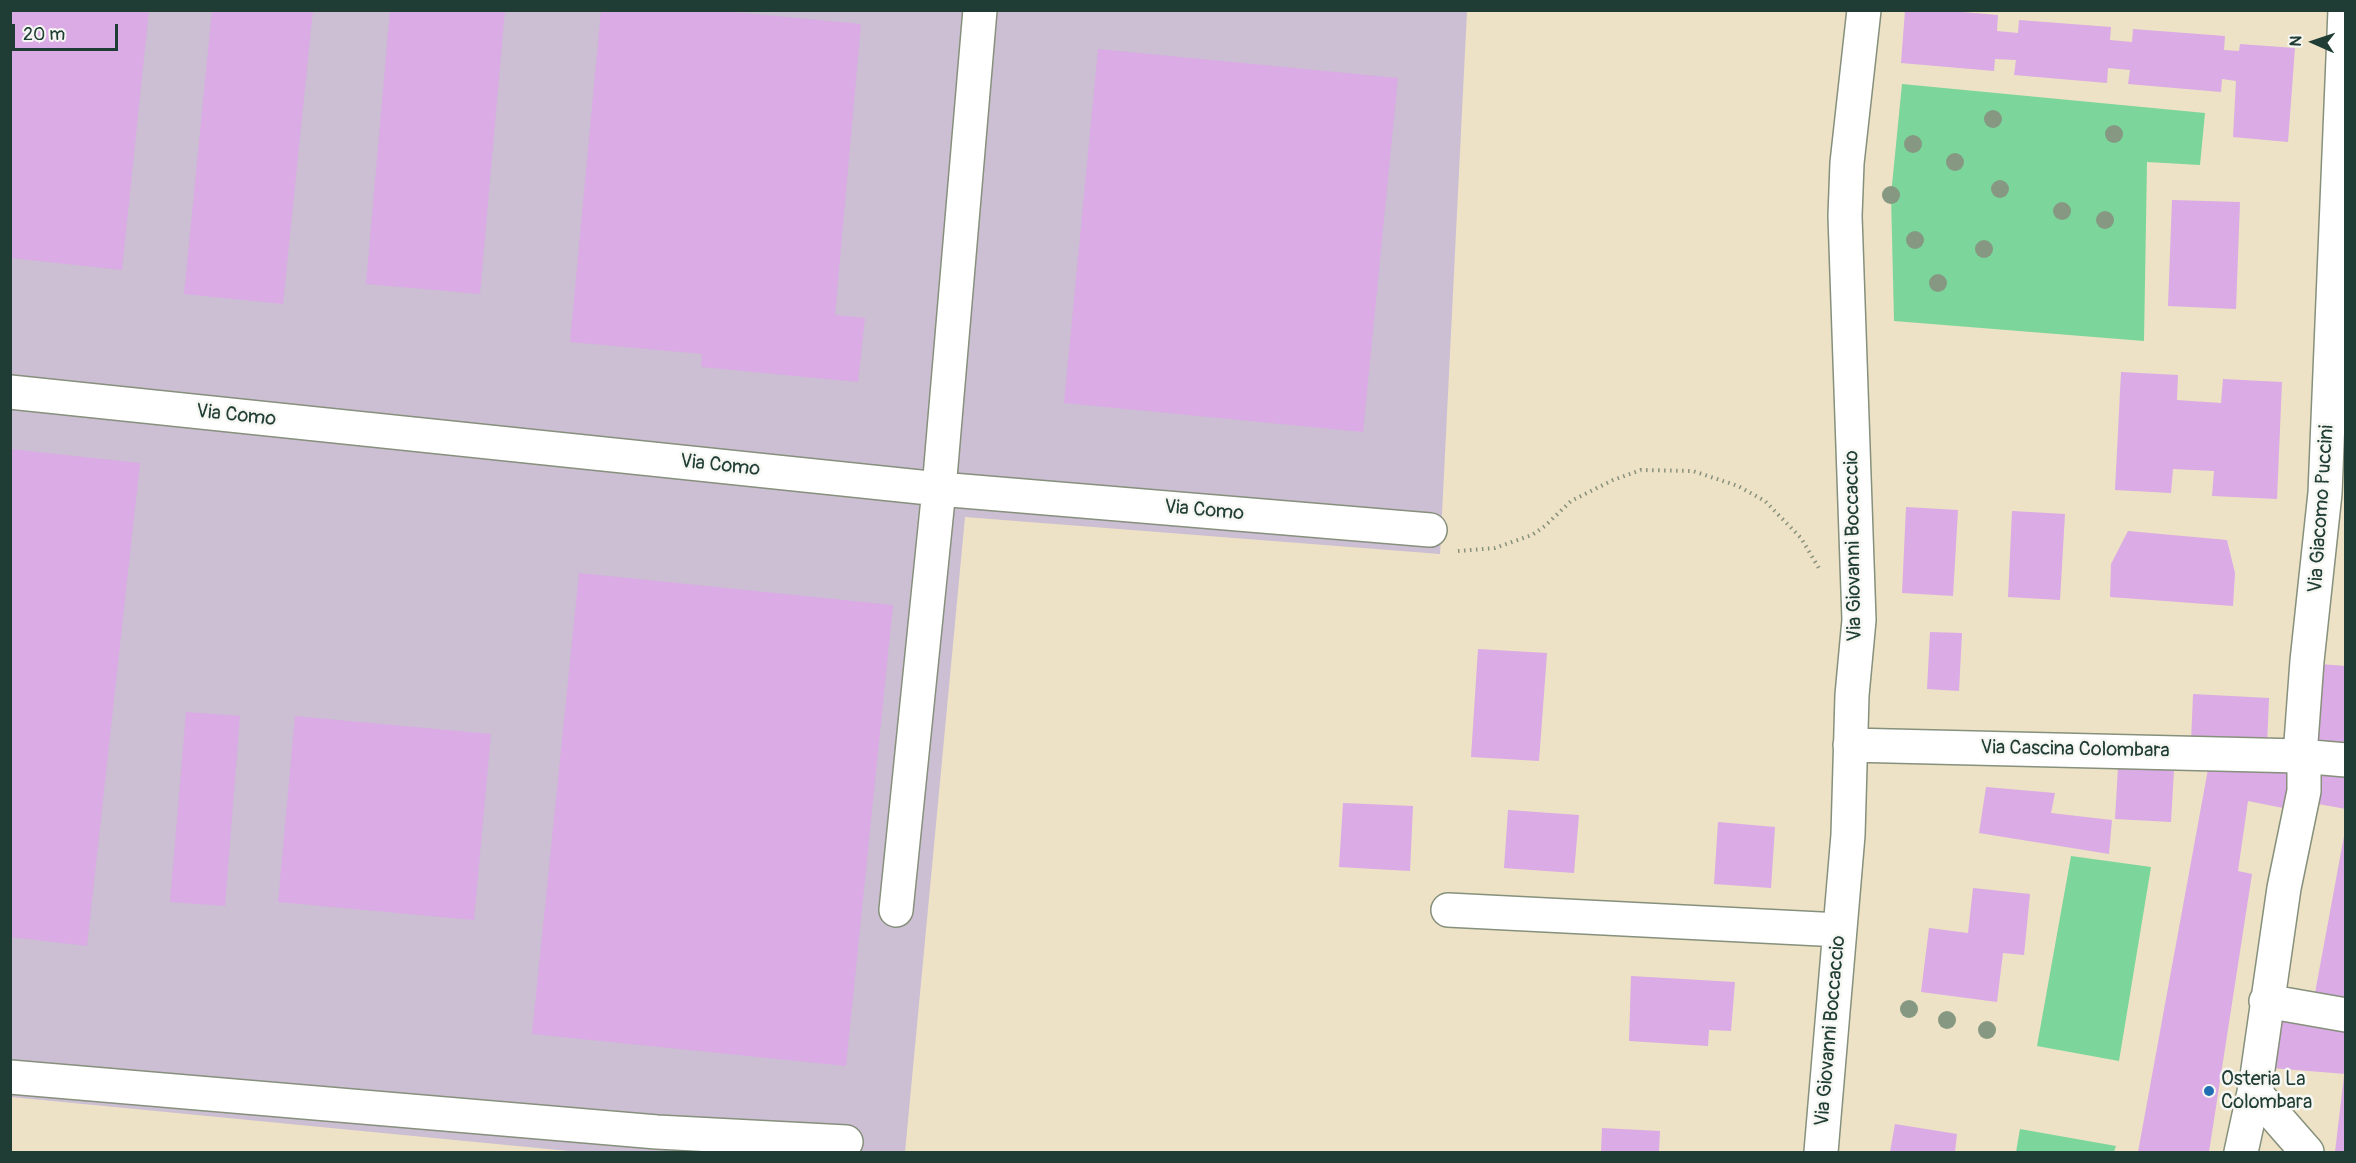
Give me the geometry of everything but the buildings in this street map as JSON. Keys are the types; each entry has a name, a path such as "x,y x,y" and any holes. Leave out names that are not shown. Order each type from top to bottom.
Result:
{"street":[{"path":"896,910 939,489 980,10"},
{"name":"Via Giovanni Boccaccio","path":"1821,1152 1848,835 1850,745 1858,620 1845,216 1847,163 1864,10"},
{"name":"Via Giacomo Puccini","path":"2300,756 2307,662 2325,493 2345,10"},
{"name":"Via Como","path":"10,392 939,489 1420,529"},
{"name":"Via Cascina Colombara","path":"1850,745 2300,756 2346,760"},
{"path":"2241,1152 2256,1083 2284,888 2304,791 2304,771 2300,756"},
{"path":"1448,910 1840,930"},
{"path":"2266,1001 2346,1015"},
{"path":"10,1077 657,1132 846,1142"},
{"path":"2256,1083 2259,1096 2307,1152"}],"path":[{"path":"1420,529 1422,542 1434,548 1458,551 1495,548 1532,535 1571,501 1613,480 1641,470 1693,471 1738,486 1764,501 1801,538 1821,572"}],"shaded area":[{"path":"11,11 1467,11 1440,554 965,517 905,1152 579,1152 11,1097"}],"green space":[{"path":"1902,84 2205,113 2200,165 2147,162 2144,341 1894,321 1891,195"},
{"path":"2071,856 2151,867 2119,1061 2037,1046"},
{"path":"2020,1129 2116,1146 2114,1152 2016,1152"}],"place":[{"name":"Osteria La Colombara","path":"2209,1091"}]}
